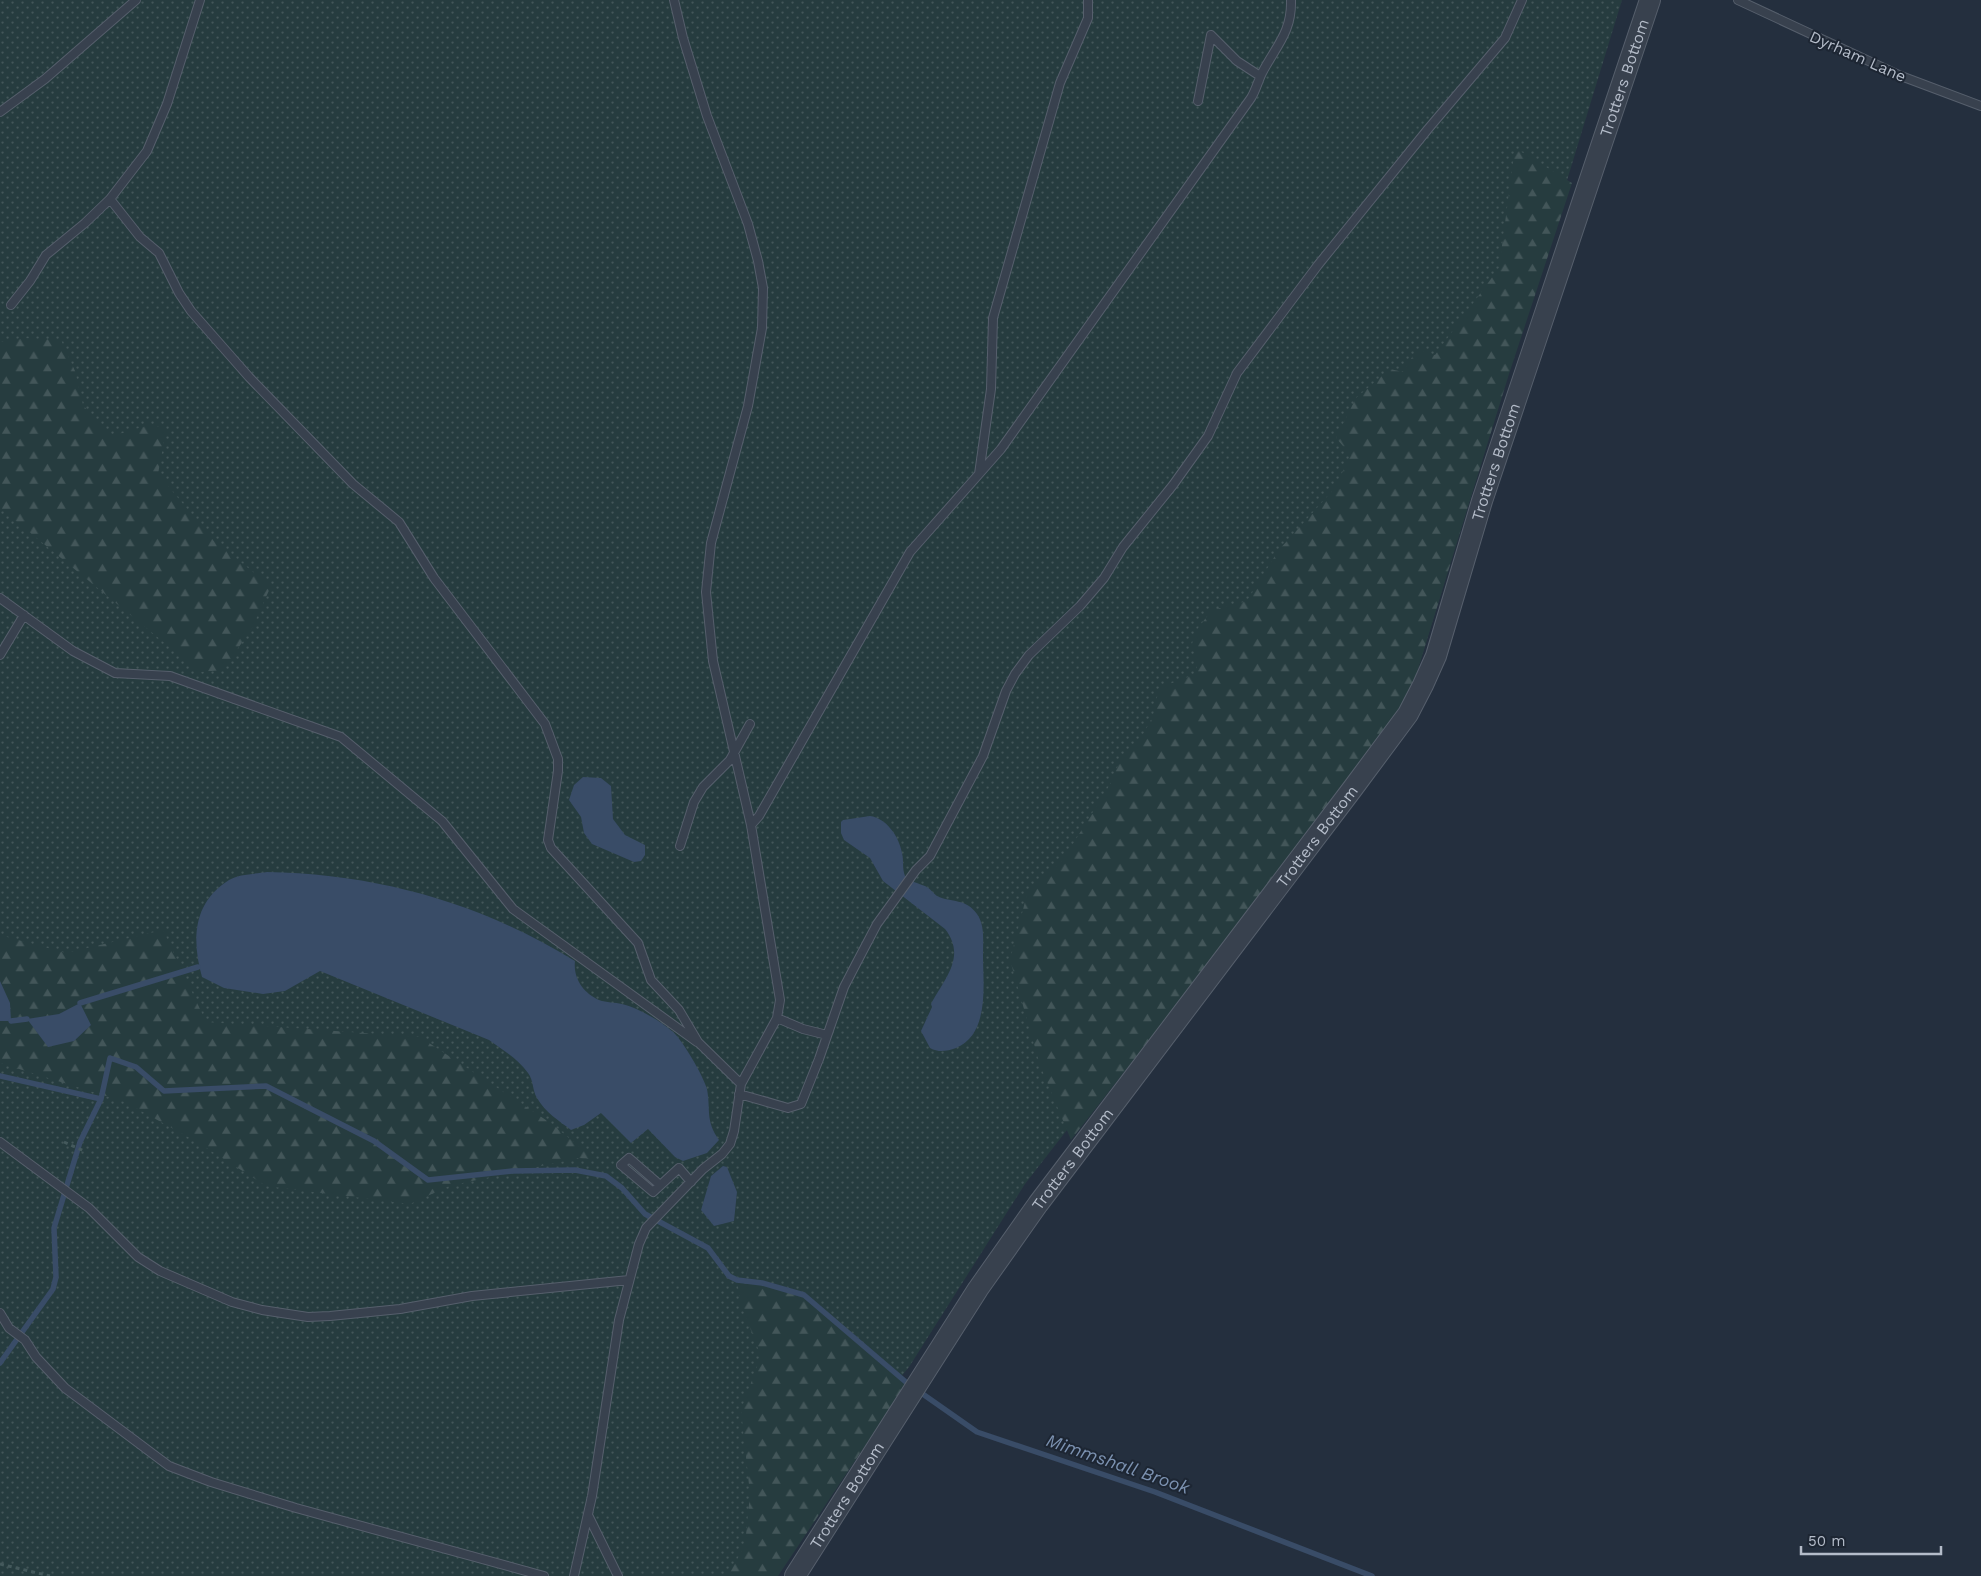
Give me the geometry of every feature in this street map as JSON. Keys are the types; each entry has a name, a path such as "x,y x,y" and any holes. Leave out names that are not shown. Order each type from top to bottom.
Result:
{"street":[{"name":"Trotters Bottom","path":"795,1576 855,1485 920,1377 978,1289 1038,1204 1408,714 1436,656 1488,482 1650,0"}],"lane":[{"path":"0,112 46,79 136,0"},
{"path":"10,304 30,281 46,255 110,199 147,151 167,104 200,0"},
{"path":"574,1576 588,1515 619,1320 629,1280 646,1228 730,1144 734,1131 741,1084 777,1018 780,1000 751,825 714,661 706,592 712,543 748,406 762,328 763,288 748,224 707,116 683,38 674,0"},
{"path":"979,474 991,389 993,318 1060,83 1088,18 1088,0"},
{"path":"751,825 759,816 910,552 1001,450 1212,156 1251,98 1260,76 1282,42 1290,20 1291,0"},
{"path":"739,1094 788,1108 801,1104 844,987 877,924 911,877 930,856 983,756 1006,691 1015,674 1029,655 1080,606 1104,578 1123,548 1173,485 1208,436 1237,373 1318,264 1505,38 1522,0"},
{"name":"Dyrham Lane","path":"1738,0 1901,76 1981,106"},
{"path":"1198,101 1211,35 1237,61 1260,76"},
{"path":"110,199 140,237 159,253 179,292 192,311 249,377 353,484 399,522 434,578 545,724 558,759 548,840 551,848 638,942 651,980 678,1010 698,1042"},
{"path":"0,598 74,651 115,673 170,676 341,738 442,821 513,908 698,1042 741,1084"},
{"path":"0,655 24,615"},
{"path":"680,846 694,802 703,787 734,754 750,724"},
{"path":"777,1018 803,1029 827,1035"},
{"path":"0,1142 89,1208 138,1257 160,1271 232,1302 262,1310 308,1316 330,1316 400,1309 472,1296 629,1280"},
{"path":"660,1185 629,1158 621,1165 653,1192 679,1168 691,1182"},
{"path":"0,1313 9,1328 25,1340 36,1357 65,1388 169,1466 211,1482 296,1508 544,1576"},
{"path":"588,1515 618,1576"}],"path":[{"path":"64,1142 84,1151"},
{"path":"0,1564 50,1576"}],"green space":[{"path":"0,0 1622,0 1413,685 1025,1184 909,1367 736,1576 0,1576"},
{"path":"1515,148 1572,183 1509,374 1413,685 1365,764 1071,1140 1040,1065 1010,960 1027,894 1063,860 1109,786 1120,761 1138,744 1153,716 1159,688 1196,674 1197,665 1192,644 1195,632 1212,610 1247,601 1278,551 1334,489 1351,455 1336,438 1356,398 1390,369 1403,372 1417,349 1435,355 1499,268"},
{"path":"22,338 61,340 75,371 83,405 110,437 152,424 166,430 158,474 214,541 271,586 252,628 223,670 200,672 0,508 0,342"},
{"path":"163,930 206,1022 420,1037 552,1124 594,1159 578,1158 449,1186 410,1204 266,1186 197,1142 125,1102 0,1063 0,935 66,953"},
{"path":"737,1280 762,1283 804,1295 907,1383 778,1576 728,1576 745,1545 750,1494 741,1410 761,1356 741,1305"}],"water":[{"path":"583,777 601,778 611,786 613,819 625,835 645,845 645,855 641,861 634,862 592,844 584,833 581,817 569,800 574,785"},
{"path":"870,816 881,820 895,834 902,853 905,876 927,887 937,896 968,905 980,918 983,939 982,1007 975,1032 967,1041 956,1048 937,1051 930,1048 921,1031 932,1007 931,1004 951,968 954,949 951,939 945,929 883,881 870,858 844,840 841,833 841,822 843,820"},
{"path":"267,872 349,879 427,896 466,908 503,923 575,961 576,974 581,985 594,997 605,1002 622,1004 641,1011 676,1035 692,1058 705,1083 710,1121 719,1140 707,1153 683,1161 675,1157 648,1129 631,1143 601,1113 584,1125 571,1130 552,1116 540,1103 535,1095 530,1076 520,1063 489,1040 320,971 285,991 263,994 224,988 202,977 196,937 202,911 208,900 217,889 233,878"},
{"path":"0,981 10,1003 11,1021 0,1021"},
{"path":"80,1003 91,1025 74,1041 48,1047 27,1019 59,1014"},
{"path":"723,1166 727,1167 737,1192 734,1221 714,1226 701,1210 711,1176"}],"waterway":[{"path":"80,1003 198,967"},
{"path":"11,1021 27,1019"},
{"name":"Mimmshall Brook","path":"0,1363 53,1289 56,1277 54,1228 80,1142 101,1099 110,1058 136,1067 164,1091 266,1086 374,1141 428,1180 512,1171 575,1170 606,1176 622,1188 645,1214 708,1248 729,1276 737,1280 762,1283 804,1295 907,1383 977,1432 1155,1492 1372,1576"},
{"path":"0,1076 101,1099"}]}
